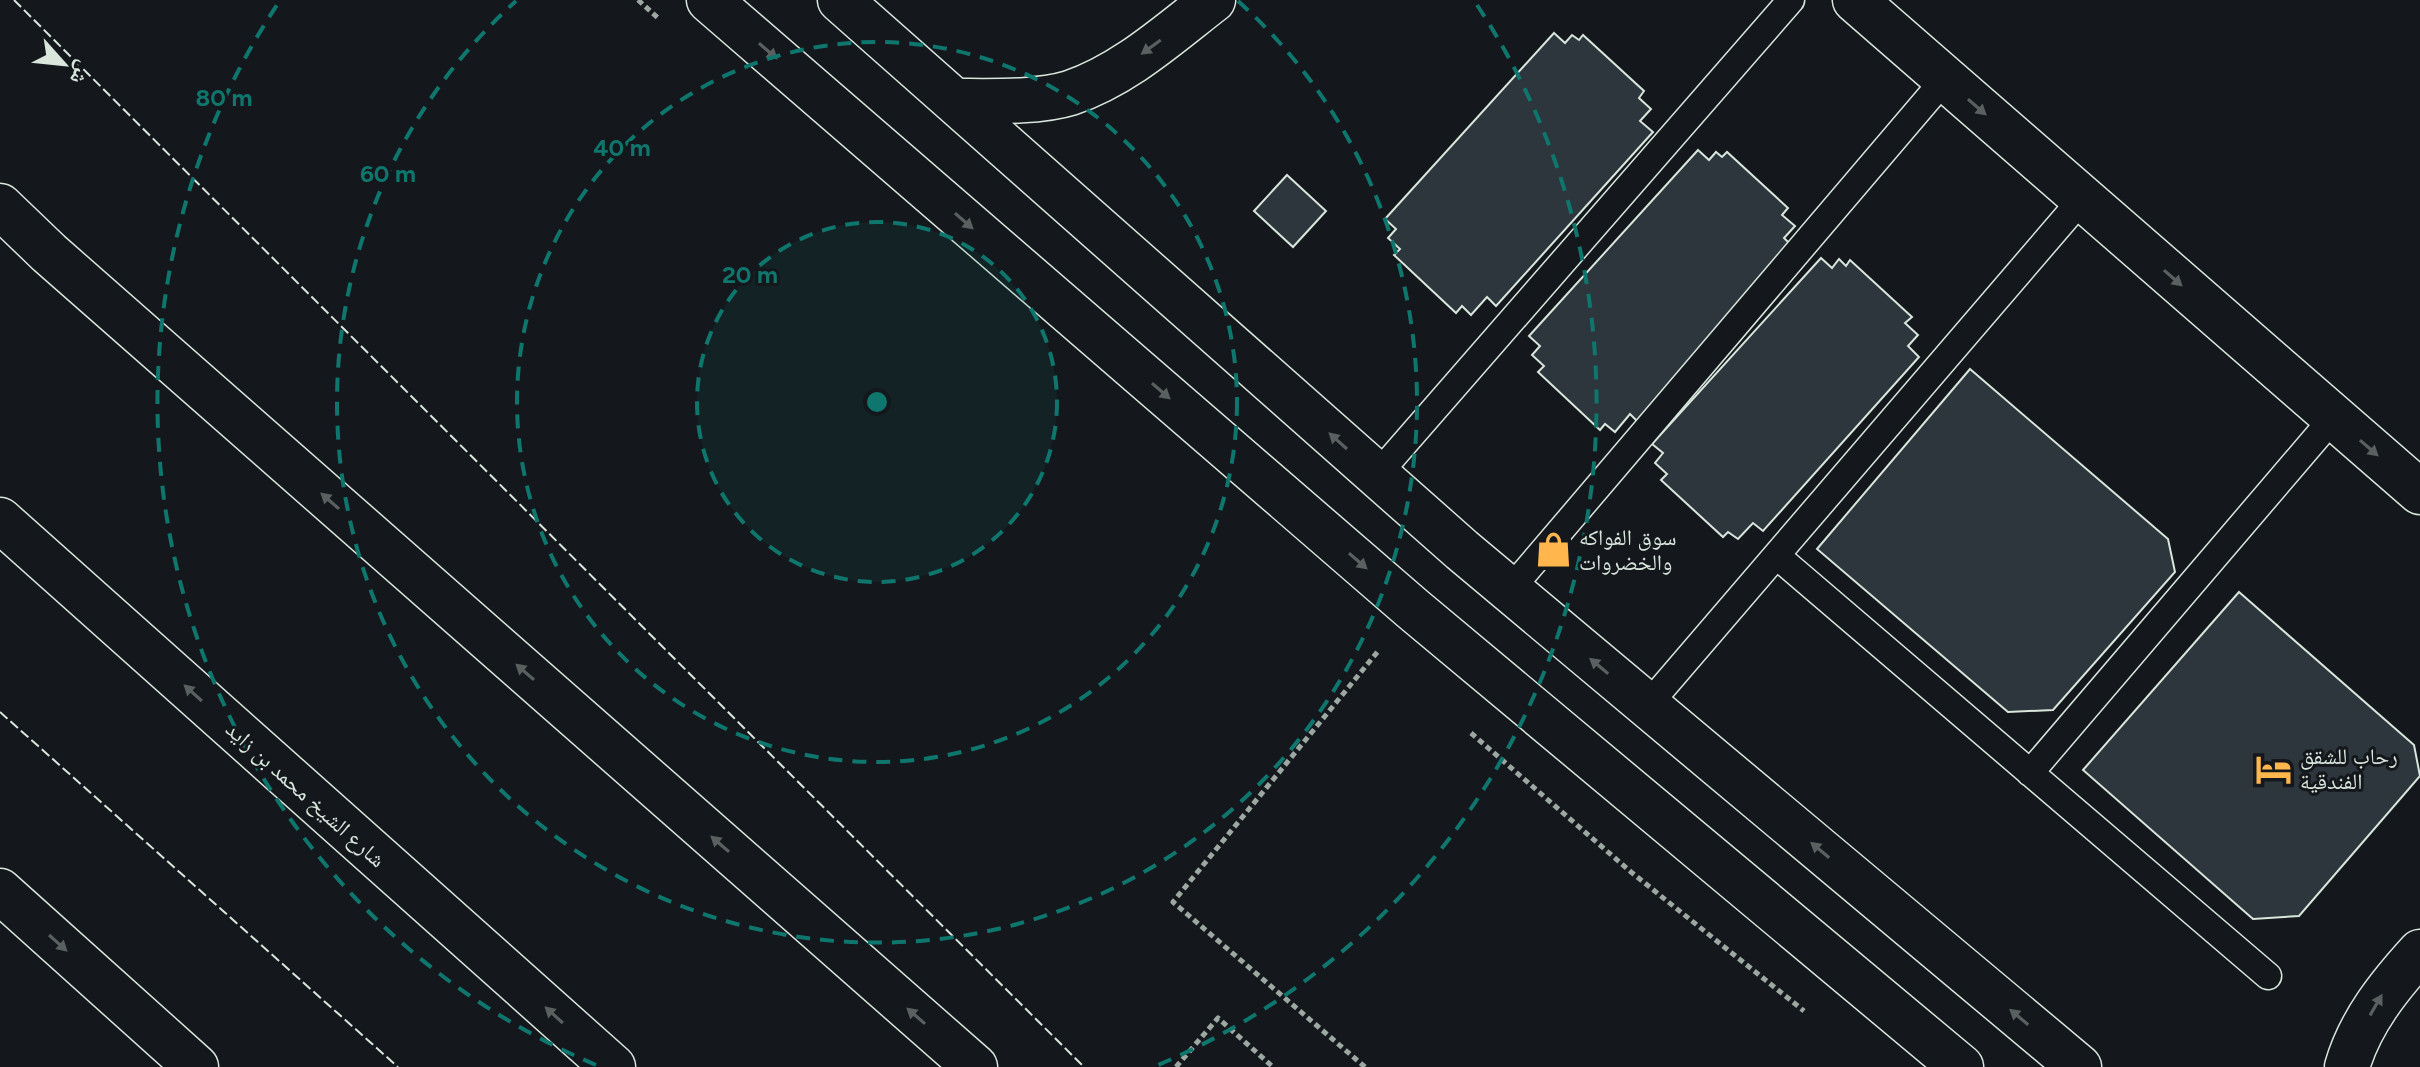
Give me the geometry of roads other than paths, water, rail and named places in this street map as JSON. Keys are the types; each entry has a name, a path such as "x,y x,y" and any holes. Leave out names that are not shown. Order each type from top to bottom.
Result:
{"main road":[{"path":"709,0 1413,609 1961,1067"},
{"path":"840,0 1509,591 2079,1067"},
{"path":"954,101 1010,100 1068,93 1120,70 1213,0"},
{"path":"1855,0 2420,492"},
{"path":"0,206 49,253 975,1067"},
{"name":"شارع الشيخ محمد بن زايد","path":"0,520 613,1067"},
{"path":"0,891 196,1067"},
{"path":"2347,1067 2352,1048 2386,989 2420,952"}],"lane":[{"path":"1377,475 1791,0"},
{"path":"1509,591 1945,79"},
{"path":"1647,706 2082,199"},
{"path":"2030,773 2334,417"},
{"path":"1777,556 2268,976"}],"place":[{"name":"سوق الفواكه والخضروات","path":"1553,550"},
{"name":"رحاب للشقق الفندقية","path":"2274,769"}]}
